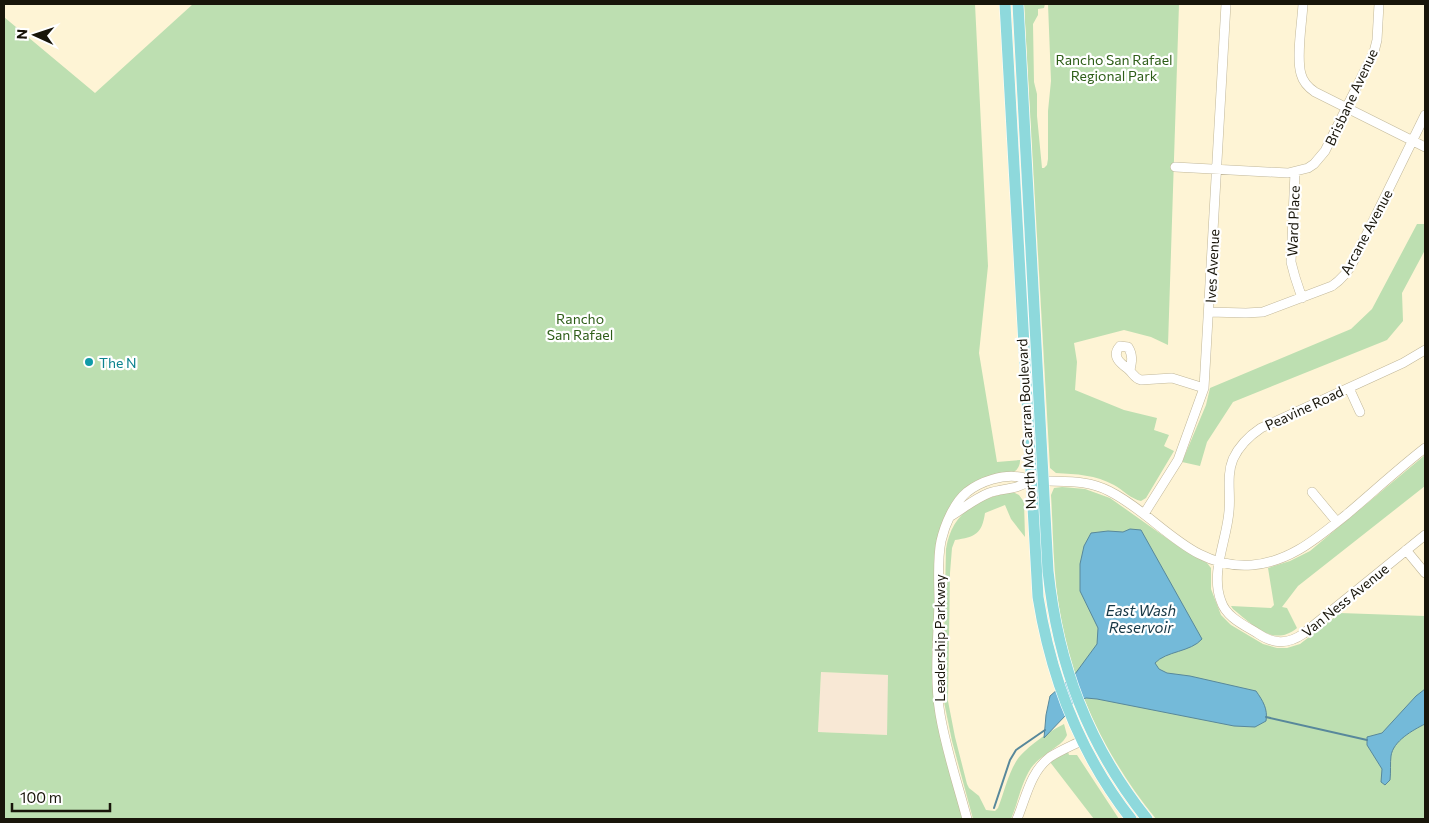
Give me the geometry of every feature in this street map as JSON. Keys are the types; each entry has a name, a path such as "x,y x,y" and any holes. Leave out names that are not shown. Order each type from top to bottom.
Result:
{"main road":[{"name":"North McCarran Boulevard","path":"1005,4 1035,567 1042,624 1056,676 1081,741 1099,774 1131,819"},
{"name":"North McCarran Boulevard","path":"1018,4 1048,571 1058,636 1076,695 1093,735 1120,782 1148,819"},
{"path":"1010,96 1023,96"},
{"path":"1071,719 1086,734 1093,735"},
{"path":"1081,741 1087,741 1102,753"}],"street":[{"name":"Ives Avenue","path":"1144,514 1180,454 1204,388 1226,4"},
{"path":"1303,4 1300,58 1301,74 1307,86 1425,147"},
{"name":"Brisbane Avenue","path":"1175,167 1282,173 1308,168 1320,158 1330,143 1374,52 1377,40 1379,4"},
{"name":"Arcane Avenue","path":"1209,312 1263,312 1332,286 1344,276 1349,270 1425,115"},
{"name":"Ward Place","path":"1295,172 1291,262 1294,277 1302,298"},
{"name":"Peavine Road","path":"1220,562 1229,512 1229,478 1231,467 1244,442 1261,428 1411,359 1425,350"},
{"path":"1130,370 1135,378 1141,380 1179,379 1204,388"},
{"path":"1349,388 1360,412"},
{"path":"1030,480 1078,482 1098,486 1121,498 1204,557 1220,562 1252,565 1283,558 1306,546 1425,448"},
{"name":"Leadership Parkway","path":"967,819 942,728 937,688 940,555 943,534 951,516 982,496 1000,490 1019,488 1030,480"},
{"path":"1312,492 1337,522"},
{"name":"Van Ness Avenue","path":"1220,562 1218,591 1225,610 1232,617 1261,636 1275,642 1284,642 1296,639 1303,634 1425,535"},
{"path":"1406,550 1425,573"},
{"path":"1017,819 1033,778 1043,764 1050,757 1081,741"}],"shaded area":[{"path":"821,672 889,675 887,735 818,732"}],"green space":[{"name":"Rancho San Rafael","path":"193,4 975,4 988,266 979,353 997,462 1020,460 1019,466 1015,471 975,484 940,532 935,547 933,677 963,819 4,819 4,17 95,93","holes":["821,672 888,675 887,735 818,732"]},
{"name":"Rancho San Rafael Regional Park","path":"1024,4 1045,4 1044,8 1038,9 1038,15 1033,24 1034,82 1037,94 1042,168 1044,168 1047,165 1048,159 1048,111 1051,81 1048,4 1179,4 1168,345 1151,337 1124,330 1074,343 1077,362 1075,390 1124,410 1157,418 1154,430 1169,435 1164,446 1174,451 1146,498 1141,501 1100,479 1056,473 1050,468"},
{"path":"1417,224 1425,224 1425,250 1402,293 1403,321 1387,340 1233,402 1207,442 1200,466 1182,462 1206,405 1210,388 1351,329 1372,309"},
{"path":"1425,455 1425,486 1298,586 1282,607 1287,608 1297,628 1288,634 1280,636 1271,635 1255,627 1233,609 1231,606 1271,608 1274,605 1268,568 1290,561 1310,551"},
{"path":"1054,488 1085,489 1110,498 1182,549 1207,563 1211,568 1211,589 1221,615 1231,625 1263,644 1277,648 1287,648 1300,644 1340,613 1425,616 1425,819 1156,819 1137,794 1104,741 1090,713 1069,655 1057,593 1051,495"},
{"path":"1013,492 1019,495 1024,502 1025,537 1011,519 1005,505 985,513 979,530 972,536 955,540 952,548 948,701 955,737 969,788 979,796 986,810 995,811 998,808 1011,771 1021,755 1039,740 1064,724 1067,735 1061,743 1031,768 1011,819 973,819 952,741 944,702 946,549 954,525 969,508 989,498"},
{"path":"1068,752 1069,755 1077,755 1119,819 1094,819 1050,762"}],"water":[{"name":"East Wash Reservoir","path":"1130,529 1141,530 1202,639 1192,647 1160,659 1155,663 1159,669 1167,673 1190,676 1256,691 1264,705 1266,721 1255,727 1234,726 1086,698 1073,703 1066,715 1044,738 1050,696 1075,674 1097,644 1098,628 1080,591 1080,564 1084,546 1091,533 1123,532"},
{"path":"1425,689 1425,724 1404,737 1395,746 1391,756 1390,780 1385,785 1381,782 1382,769 1367,745 1367,737 1382,733 1416,696"}],"waterway":[{"path":"1266,717 1367,740"},
{"path":"994,808 1010,760 1016,750 1045,730"}],"place":[{"name":"The N","path":"89,362"}]}
